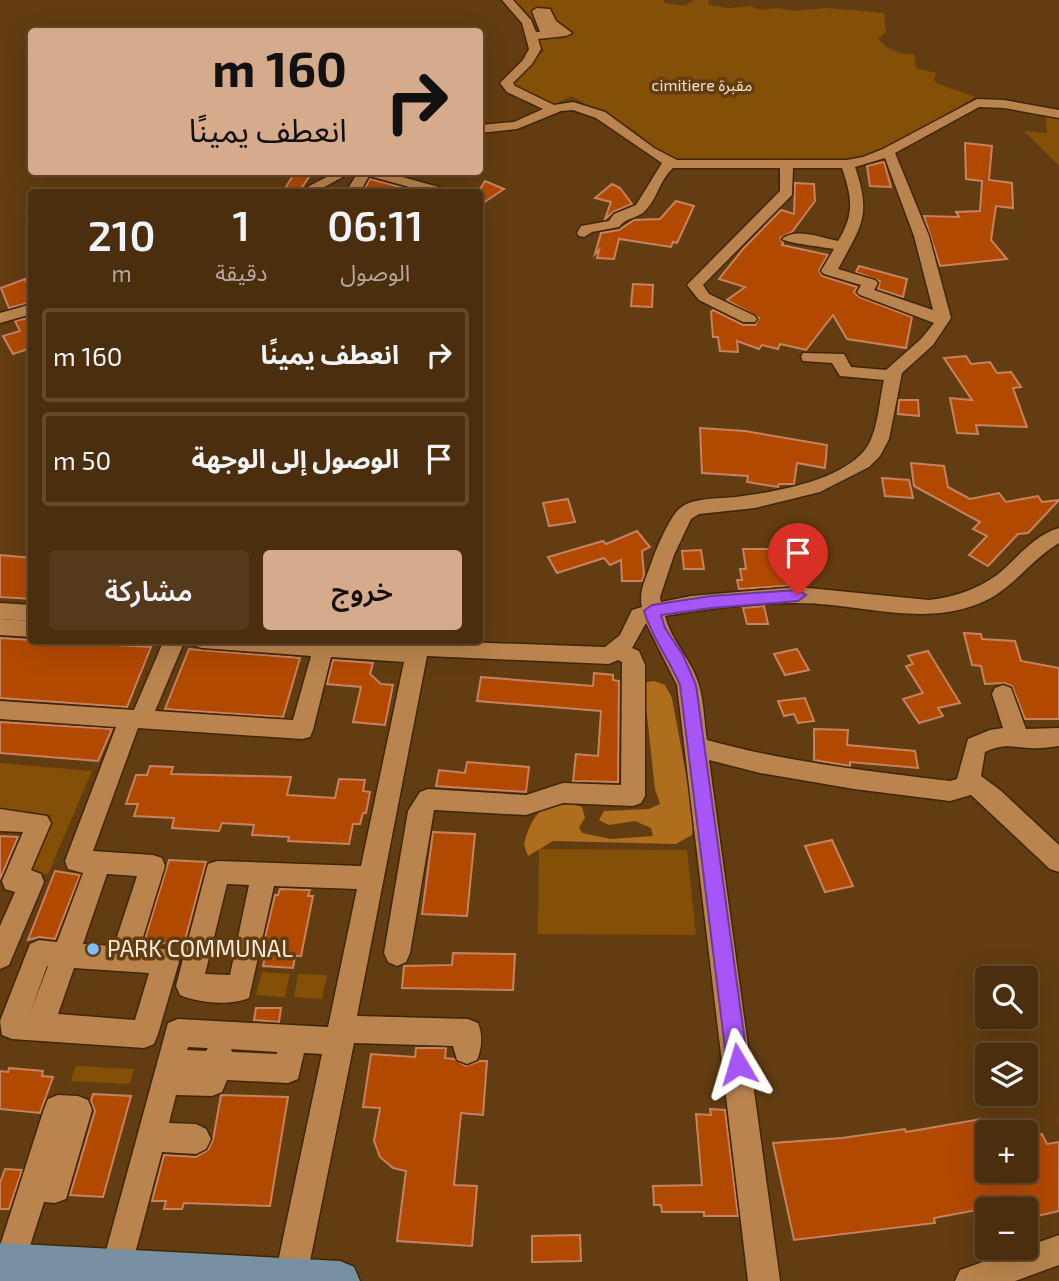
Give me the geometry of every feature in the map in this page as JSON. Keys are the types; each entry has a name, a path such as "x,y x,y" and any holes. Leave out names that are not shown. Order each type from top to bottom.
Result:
{"main road":[{"path":"5,1263 92,1273 341,1281"}],"street":[{"path":"507,0 525,18 535,53 506,83 512,89 553,109"},
{"path":"532,36 547,35"},
{"path":"483,129 515,126 553,109 571,106 584,109 632,135 671,163 698,166 786,162 847,164 866,161 888,152 977,103 1004,104 1059,114"},
{"path":"764,1281 688,685 675,655 658,630 650,597 664,555 684,515 695,508 755,500 820,486 863,463 874,452 880,439 892,377 903,361 936,332 943,318 931,266 888,152"},
{"path":"749,319 704,297 695,285 787,192 786,162"},
{"path":"584,233 586,229 614,224 619,217 634,213 640,208 662,170 671,163"},
{"path":"847,164 858,196 856,223 829,271 870,283 865,292 906,308 943,318"},
{"path":"311,189 339,175"},
{"path":"382,175 430,189"},
{"path":"789,239 804,238 844,247"},
{"path":"0,318 28,310"},
{"path":"809,357 838,358 846,372 871,372 892,377"},
{"path":"256,644 323,649 415,645 610,656 628,640 639,616 652,611 704,603 798,595 929,608 950,606 968,600 1010,576 1041,545 1059,535"},
{"path":"0,611 28,613"},
{"path":"0,626 28,629"},
{"path":"123,959 153,866 77,861 136,719 173,644"},
{"path":"291,1280 342,1035 415,645"},
{"path":"0,710 302,730 323,649"},
{"path":"397,953 419,811 429,799 526,805 563,793 633,796 634,665 631,657 618,651"},
{"path":"1003,694 1017,735"},
{"path":"698,747 748,762 809,774 950,791 966,788 976,746 990,739 1017,735 1029,739 1059,737"},
{"path":"969,781 992,797 1059,862"},
{"path":"0,820 38,823 14,881 32,882 8,921 0,956"},
{"path":"66,955 99,862"},
{"path":"264,874 240,989 189,986 217,872 372,878"},
{"path":"39,953 66,955 166,962 144,1034 12,1024 39,953"},
{"path":"92,1273 151,1137 178,1033 293,1038 468,1033 467,1050"},
{"path":"168,1072 212,1082 223,1035"},
{"path":"216,1065 288,1069 293,1038"},
{"path":"151,1137 196,1139"},
{"path":"5,1263 34,1187"},
{"path":"971,1281 1059,1250"}],"green space":[{"name":"cimitiere مقبرة","path":"514,0 664,0 664,3 685,6 694,0 708,0 709,5 728,8 751,6 759,10 778,8 795,11 826,8 884,13 886,32 878,39 882,43 899,53 914,54 916,68 937,73 934,78 936,83 975,97 919,131 860,160 686,164 663,155 635,131 571,96 554,105 513,85 513,81 544,51 538,41 536,24"},
{"path":"1045,114 1059,116 1059,166 1024,131 1047,133"},
{"path":"0,763 92,771 48,874 26,872 51,815 0,810"},
{"path":"539,849 687,850 696,935 538,934"},
{"path":"262,972 290,974 285,997 256,995"},
{"path":"298,974 327,975 322,999 294,997"},
{"path":"75,1066 134,1069 130,1084 71,1081"}],"shaded area":[{"path":"654,681 665,685 672,698 694,818 692,835 676,844 553,841 528,856 524,845 532,823 543,810 559,804 582,807 585,818 579,827 582,833 611,839 653,836 651,828 635,821 609,825 599,820 604,811 649,809 660,804 655,789 644,688 647,682"}],"building":[{"path":"965,143 992,146 989,180 1012,183 1013,208 996,206 991,240 1007,259 940,266 924,216 959,217 956,212 980,211 982,181 966,179"},
{"path":"884,162 891,187 870,186 867,166"},
{"path":"293,175 310,175 300,189 285,189"},
{"path":"370,179 408,189 365,189"},
{"path":"485,181 504,189 483,203 483,189 480,189"},
{"path":"795,183 814,184 815,201 792,232 780,238 782,245 828,255 819,270 822,276 857,287 854,292 859,297 912,317 906,348 847,339 833,315 806,350 780,344 778,349 762,345 759,349 737,341 738,352 720,351 718,337 713,337 713,310 743,325 755,325 759,318 727,300 745,287 719,279 743,249 781,210 794,214"},
{"path":"612,184 620,188 632,204 613,212 605,219 611,202 595,198"},
{"path":"676,201 694,206 677,243 673,242 671,247 619,239 614,259 597,258 599,250 595,254 601,233 619,230 634,220 660,219"},
{"path":"859,266 907,279 903,297 878,289 880,281 856,272"},
{"path":"25,279 28,285 28,303 9,308 1,288"},
{"path":"633,284 653,285 652,307 631,306"},
{"path":"28,318 28,349 13,354 3,336 20,331 15,321"},
{"path":"966,356 971,364 990,362 997,373 1011,372 1021,387 1013,388 1027,427 976,425 978,434 957,433 950,398 972,400 944,358"},
{"path":"899,400 918,400 919,416 898,414"},
{"path":"700,428 745,431 827,445 825,468 797,463 794,484 779,484 778,487 747,482 748,476 702,473"},
{"path":"911,463 944,466 948,487 970,499 999,493 1006,502 1038,496 1042,502 1059,500 1028,533 1018,534 988,566 969,555 987,536 973,529 980,522 914,486"},
{"path":"882,478 909,480 913,498 885,496"},
{"path":"568,499 575,522 549,526 543,503"},
{"path":"637,531 650,547 642,551 642,581 622,581 621,560 610,565 604,558 557,573 548,557 603,541 606,544"},
{"path":"743,549 778,549 796,585 739,589 737,580 742,580 740,569 746,569"},
{"path":"701,550 704,569 684,569 682,551"},
{"path":"0,555 28,558 28,599 0,597"},
{"path":"764,606 768,624 747,624 743,608"},
{"path":"964,633 981,634 982,639 1015,641 1021,661 1059,668 1059,719 1025,719 1012,686 1004,683 985,684 981,666 972,665"},
{"path":"0,638 28,640 28,644 151,647 127,707 0,698"},
{"path":"189,649 300,658 283,717 165,709"},
{"path":"797,649 809,670 785,675 774,654"},
{"path":"928,651 960,703 938,708 943,716 919,723 903,699 923,693 906,666 913,664 908,656"},
{"path":"333,660 373,663 370,674 381,684 393,685 385,725 353,722 361,687 327,684"},
{"path":"594,673 613,675 613,680 619,681 618,782 573,781 576,754 598,756 601,711 477,701 481,677 593,686"},
{"path":"805,698 814,721 798,723 794,714 784,716 778,701"},
{"path":"0,722 112,729 98,761 0,753"},
{"path":"814,729 848,730 847,745 915,751 918,768 850,762 850,766 814,760"},
{"path":"467,762 529,767 526,792 436,786 439,770 465,773"},
{"path":"150,766 173,767 171,774 291,777 287,795 335,798 339,779 365,780 363,791 370,792 366,813 363,813 360,824 353,824 349,844 288,841 289,837 252,835 254,825 222,823 219,831 172,828 174,818 134,816 138,804 126,804 136,775 147,775"},
{"path":"433,832 475,834 467,916 422,914"},
{"path":"0,836 18,837 0,879"},
{"path":"832,840 853,886 825,892 805,846"},
{"path":"169,860 206,862 184,944 144,942"},
{"path":"55,871 80,875 55,939 39,937 28,940"},
{"path":"280,889 310,890 308,896 313,896 301,956 295,956 293,968 263,966 268,942 264,942 275,895 278,895"},
{"path":"453,953 515,954 513,990 402,988 404,966 452,965"},
{"path":"256,1008 281,1008 279,1022 254,1020"},
{"path":"416,1048 446,1048 445,1058 454,1059 466,1066 487,1061 483,1115 461,1113 454,1185 477,1186 472,1246 397,1241 406,1171 393,1168 380,1157 374,1141 380,1108 363,1107 371,1054 415,1057"},
{"path":"9,1068 43,1071 42,1076 53,1077 40,1113 0,1109 0,1071 8,1072"},
{"path":"93,1094 131,1096 103,1197 70,1195 95,1111 91,1101"},
{"path":"221,1095 288,1097 270,1206 184,1203 182,1209 164,1209 166,1201 152,1201 164,1155 196,1157 208,1150 213,1140"},
{"path":"710,1109 725,1110 738,1216 704,1216 704,1212 662,1212 661,1205 654,1205 653,1186 702,1185 696,1114 711,1115"},
{"path":"975,1120 975,1183 1038,1183 1038,1135 1042,1134 1047,1144 1059,1142 1059,1211 1038,1216 1038,1197 975,1197 975,1210 934,1218 935,1223 794,1240 773,1143 842,1138 905,1129 906,1132"},
{"path":"5,1169 22,1170 9,1209 0,1209 0,1183"},
{"path":"580,1235 581,1261 532,1262 532,1236"}],"place":[{"name":"PARK COMMUNAL","path":"93,949"}],"route":[{"path":"738,1064 688,685 675,655 658,630 652,611 691,604 798,595"}]}
